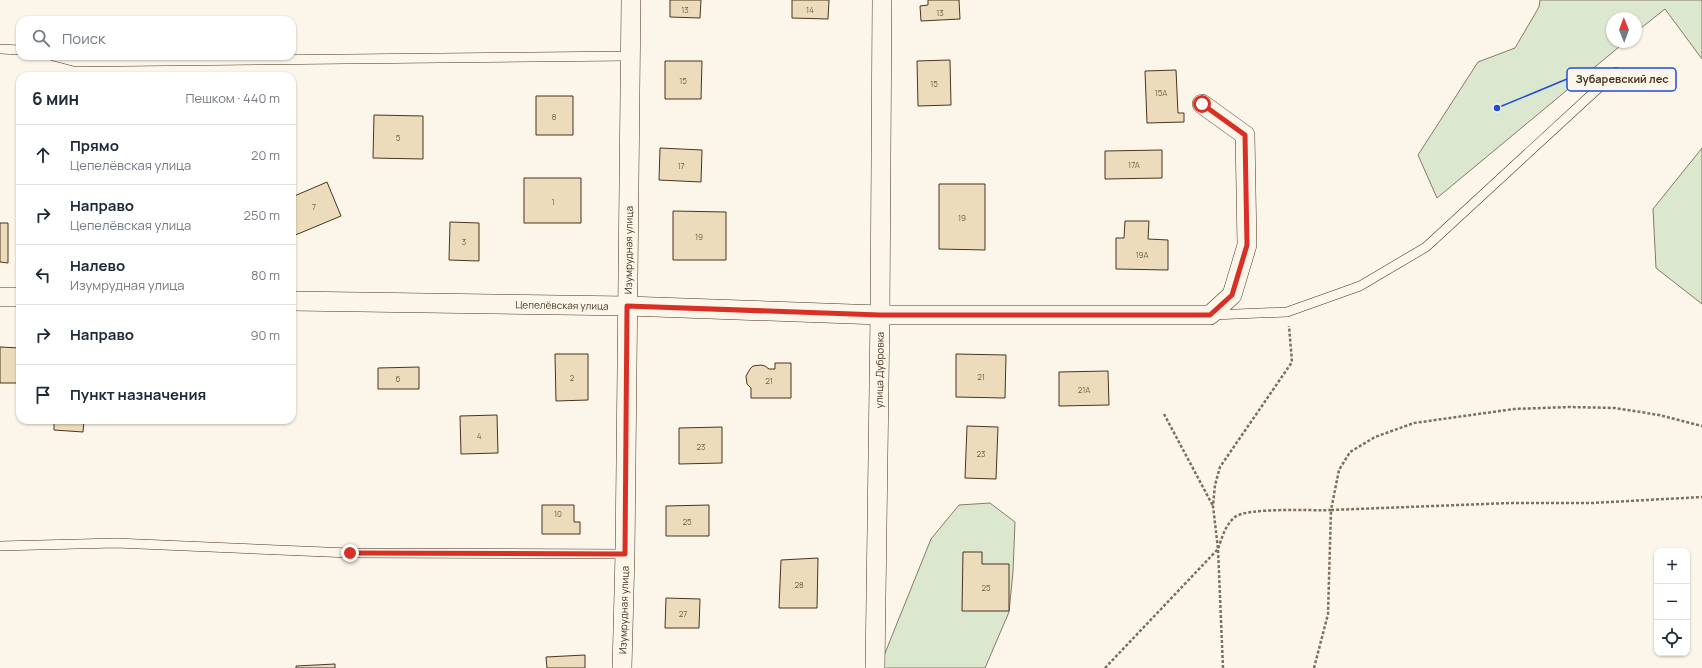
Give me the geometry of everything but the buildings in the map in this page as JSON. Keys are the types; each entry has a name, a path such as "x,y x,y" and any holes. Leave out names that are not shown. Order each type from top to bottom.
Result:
{"street":[{"name":"Изумрудная улица","path":"622,668 625,554 631,0"},
{"name":"улица Дубровка","path":"875,668 880,315 882,0"},
{"path":"1202,104 1245,135 1247,245 1232,295 1210,315"},
{"path":"0,297 16,297"},
{"name":"Цепелёвская улица","path":"296,301 627,306 880,315 1210,315"}],"lane":[{"path":"0,49 16,50"},
{"path":"296,60 630,56"},
{"path":"68,60 76,62 261,60"},
{"path":"1210,315 1287,312 1360,286 1426,247 1616,72"},
{"path":"0,546 116,543 350,553 625,554"}],"path":[{"path":"1223,668 1218,549 1213,506 1215,485 1220,467 1292,362 1287,312"},
{"path":"1314,668 1328,614 1331,510 1340,470 1350,452 1375,437 1414,423 1514,410 1570,407 1615,408 1659,415 1702,426"},
{"path":"1164,414 1213,506"},
{"path":"1105,668 1218,549 1226,528 1236,516 1251,512 1510,503 1592,503 1702,497"}],"green space":[{"path":"1540,0 1702,0 1702,59 1665,9 1642,27 1642,12 1606,12 1606,48 1618,48 1437,198 1418,155 1478,62 1515,48 1539,7"},
{"path":"1702,148 1702,304 1656,268 1653,209"},
{"path":"990,503 1015,522 1013,572 1009,612 985,668 879,668 931,539 959,505"}],"place":[{"name":"Зубаревский лес","path":"1497,108"}],"route":[{"path":"350,553 625,554 627,306 880,315 1210,315 1232,295 1247,245 1245,135 1202,104"}]}
